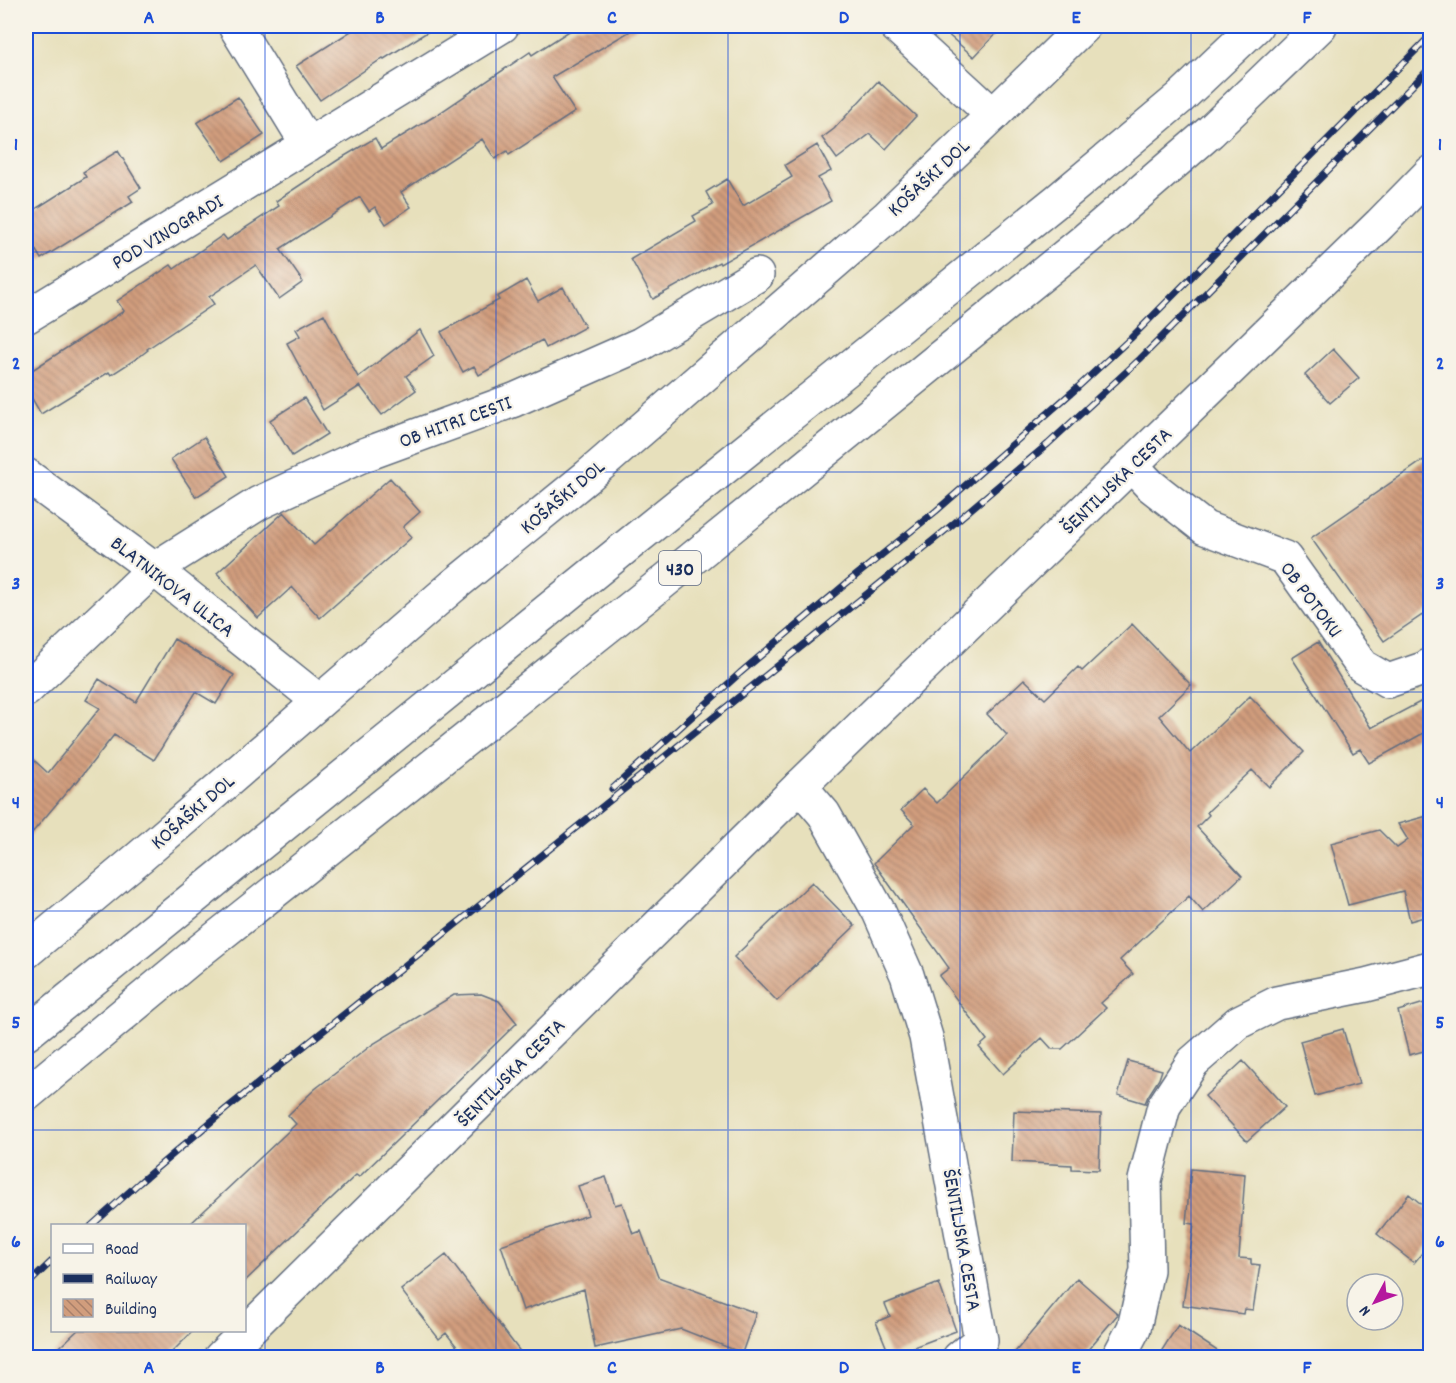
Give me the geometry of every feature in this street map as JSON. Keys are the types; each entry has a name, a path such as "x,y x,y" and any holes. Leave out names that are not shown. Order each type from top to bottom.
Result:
{"main road":[{"path":"235,26 308,145"},
{"name":"POD VINOGRADI","path":"26,317 502,26"},
{"path":"896,26 993,115"},
{"name":"KOŠAŠKI DOL","path":"26,952 453,586 588,476 888,216 1084,26"},
{"name":"430","path":"26,1034 1058,200 1181,97 1256,26"},
{"name":"430","path":"26,1095 201,950 665,580 1086,238 1210,132 1320,26"},
{"name":"ŠENTILJSKA CESTA","path":"220,1358 800,786 1431,173"},
{"name":"OB HITRI CESTI","path":"26,690 154,569 259,502 361,456 514,400 641,344 757,275"},
{"name":"OB POTOKU","path":"1131,465 1150,485 1205,528 1285,558 1362,666 1388,681 1431,665"},
{"name":"BLATNIKOVA ULICA","path":"26,475 154,569 319,701"},
{"name":"ŠENTILJSKA CESTA","path":"800,786 824,814 879,912 907,975 926,1038 981,1340 959,1358"},
{"path":"1118,1358 1134,1328 1148,1270 1145,1180 1164,1106 1193,1062 1239,1022 1277,1003 1366,985 1431,968"}],"building":[{"path":"359,26 437,26 383,58 320,100 296,66"},
{"path":"577,26 639,26 552,77 575,112 509,155 507,151 495,159 482,139 401,192 411,207 386,224 375,207 369,211 360,197 280,249 303,282 279,299 256,265 209,297 214,304 147,349 139,357 111,375 109,372 41,414 26,388 26,374 124,311 117,301 171,265 174,269 223,235 227,240 279,206 276,201 338,160 375,138 381,149 530,52 532,55"},
{"path":"938,26 1003,26 974,57"},
{"path":"878,81 916,116 886,149 870,134 837,159 822,138 834,129"},
{"path":"238,97 264,135 224,161 197,123"},
{"path":"817,145 831,171 818,178 831,201 653,299 631,259 696,221 693,216 713,205 706,192 727,179 743,206 792,177 785,165"},
{"path":"118,151 141,188 129,196 133,202 41,259 26,234 26,215 86,177 83,172"},
{"path":"526,280 538,301 563,287 585,327 546,348 542,340 479,375 474,366 463,372 441,332 499,300 497,297"},
{"path":"324,314 358,377 420,330 434,356 406,376 416,390 382,415 360,386 323,410 287,343 300,336 296,329"},
{"path":"1333,349 1359,378 1330,403 1305,375"},
{"path":"304,398 327,434 292,456 270,420"},
{"path":"204,437 229,476 196,497 171,459"},
{"path":"1431,455 1431,609 1384,641 1311,538"},
{"path":"390,478 420,512 403,527 412,537 320,618 292,587 258,618 217,573 284,512 314,545"},
{"path":"1132,624 1191,685 1159,716 1190,753 1250,696 1304,752 1269,787 1252,770 1207,812 1209,815 1197,827 1242,876 1203,912 1189,896 1120,960 1133,974 1101,1003 1106,1008 1062,1049 1052,1049 1042,1038 1003,1074 979,1047 987,1040 939,976 949,968 874,863 914,824 901,810 923,789 937,803 1007,735 987,714 1024,679 1045,699 1078,667 1082,671"},
{"path":"174,639 234,675 216,704 196,692 154,760 114,735 26,840 26,753 48,773 100,708 86,700 99,679 136,702"},
{"path":"1318,642 1371,728 1422,701 1431,716 1431,729 1369,763 1360,749 1353,753 1292,658"},
{"path":"1431,815 1431,915 1410,921 1403,891 1348,905 1331,843 1379,830 1397,848 1408,840 1398,824"},
{"path":"812,882 855,926 777,1001 734,957"},
{"path":"481,994 499,1001 517,1023 359,1177 356,1175 246,1280 246,1224 190,1224 296,1124 288,1115 315,1089 373,1044 454,995"},
{"path":"1431,1001 1431,1049 1409,1055 1398,1011"},
{"path":"1343,1029 1359,1084 1315,1096 1300,1041"},
{"path":"1128,1061 1162,1070 1145,1103 1118,1095"},
{"path":"1243,1061 1285,1107 1247,1141 1205,1096"},
{"path":"1014,1111 1101,1114 1099,1170 1072,1169 1072,1165 1012,1162"},
{"path":"1191,1169 1245,1174 1239,1258 1251,1259 1251,1264 1260,1265 1253,1310 1244,1309 1243,1314 1183,1305 1194,1224 1186,1223"},
{"path":"606,1177 615,1205 622,1203 633,1234 641,1231 658,1277 756,1313 742,1353 681,1329 595,1348 584,1289 523,1310 501,1245 588,1215 578,1186"},
{"path":"1409,1194 1431,1212 1431,1242 1414,1263 1377,1234"},
{"path":"446,1255 525,1358 466,1358 446,1333 439,1339 401,1290"},
{"path":"1077,1278 1118,1314 1081,1358 1010,1358"},
{"path":"939,1283 956,1331 890,1356 876,1322 890,1316 885,1304"},
{"path":"1178,1325 1228,1358 1157,1358"},
{"path":"76,1332 192,1332 166,1358 48,1358"}],"railway":[{"path":"612,789 740,673 936,511 1078,387 1131,338 1430,36"},
{"path":"93,1224 226,1109 862,598 1048,444 1140,359 1430,68"},
{"path":"26,1286 51,1262"}]}
